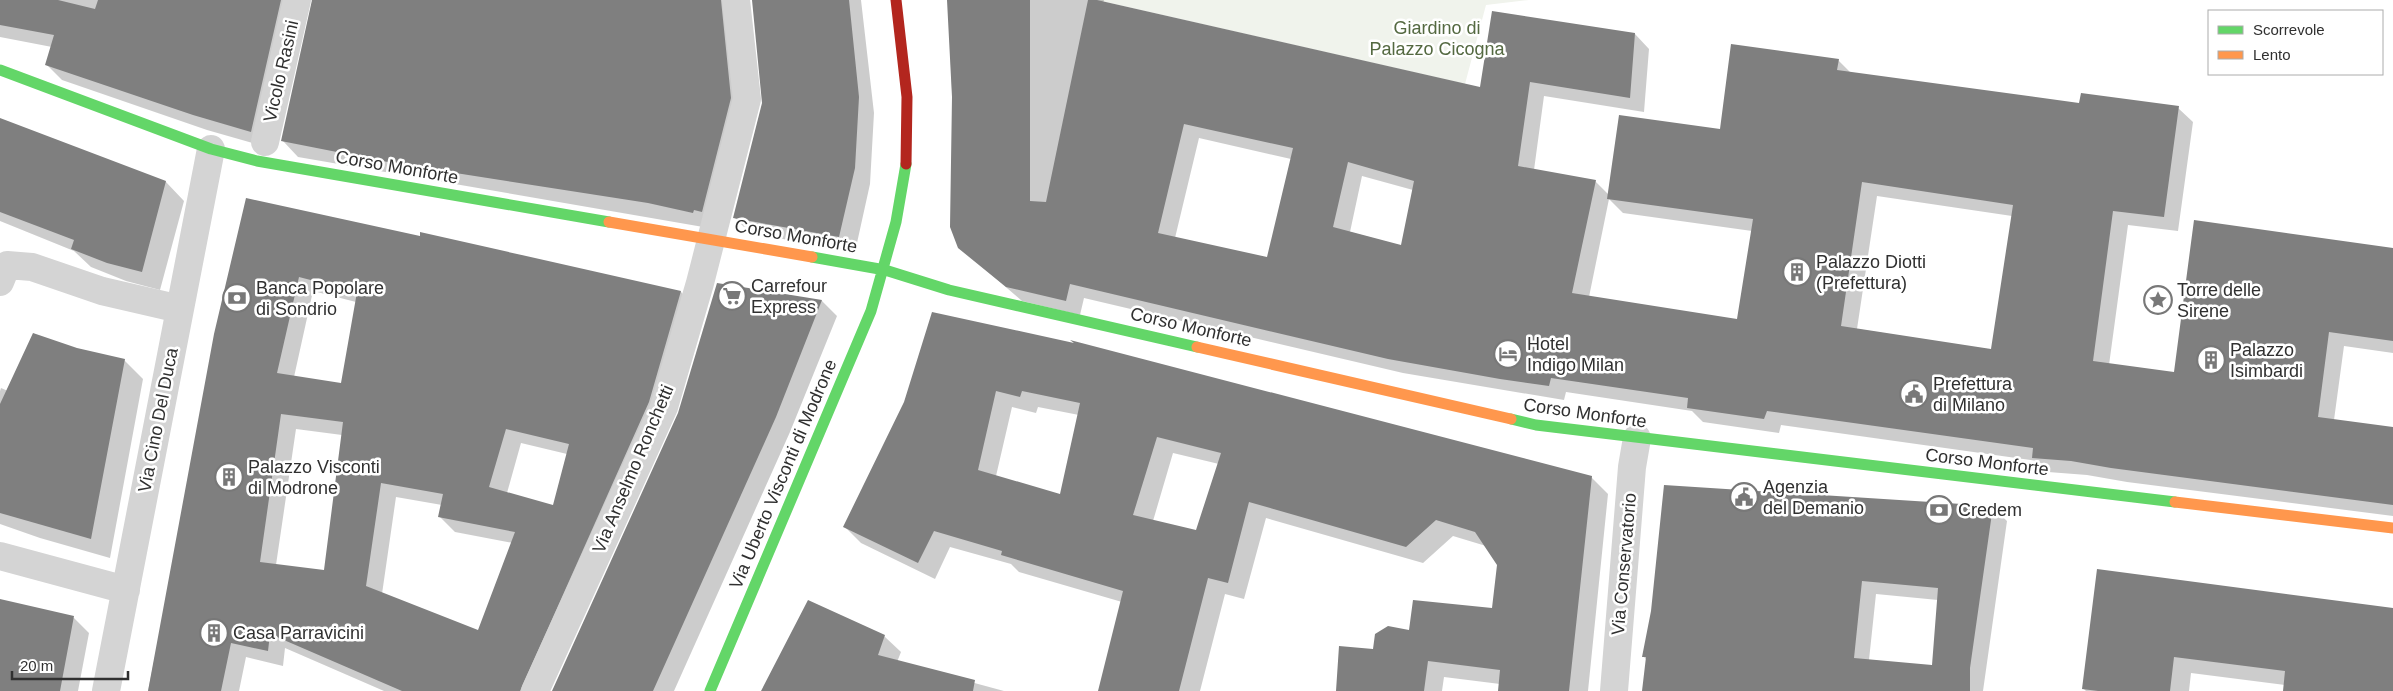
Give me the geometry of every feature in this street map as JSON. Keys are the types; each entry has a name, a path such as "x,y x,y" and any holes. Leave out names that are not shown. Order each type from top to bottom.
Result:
{"street":[{"name":"Vicolo Rasini","path":"265,142 297,0"},
{"name":"Via Anselmo Ronchetti","path":"535,691 664,407 712,240 747,99 736,0"},
{"name":"Via Uberto Visconti di Modrone","path":"710,691 871,311 885,270 901,201 907,142 907,118 896,0"},
{"name":"Corso Monforte","path":"0,70 210,149 260,161 885,270 949,290 1536,425 2393,528"},
{"name":"Via Cino Del Duca","path":"106,691 210,149"},
{"path":"0,282 7,265 32,267 102,291 180,309"},
{"name":"Via Conservatorio","path":"1614,691 1632,467 1637,438"},
{"path":"0,556 126,590"}],"green space":[{"name":"Giardino di Palazzo Cicogna","path":"1097,0 1529,0 1486,5 1465,84"}],"building":[{"path":"0,0 58,0 95,9 98,0 281,0 251,132 193,115 45,65 54,35 0,25"},
{"path":"312,0 721,0 731,98 702,212 694,210 693,213 648,203 398,164 281,141"},
{"path":"752,0 849,0 859,97 855,168 839,237 733,218 762,103"},
{"path":"947,0 1030,0 1030,201 1046,202 1088,0 1097,0 1480,87 1492,11 1635,33 1630,98 1530,82 1518,166 1596,180 1572,293 1737,319 1753,219 1607,199 1619,115 1720,129 1731,44 1839,59 1837,70 2079,103 2081,93 2179,106 2164,217 2113,211 2093,361 2174,372 2194,220 2393,248 2393,341 2329,332 2318,417 2393,427 2393,505 2111,468 2071,461 2032,458 2033,448 1767,411 1764,419 1687,408 1688,398 1551,378 1549,386 1500,379 1388,359 1070,284 1066,301 1006,287 958,248 950,227 952,97","holes":["1184,124 1293,148 1267,257 1158,233","1348,162 1414,181 1401,245 1333,227","1862,182 2013,205 1991,349 1841,326"]},
{"path":"0,118 166,181 142,272 107,263 71,249 74,240 0,212"},
{"path":"246,198 420,236 420,232 681,291 649,402 520,691 402,691 270,634 268,651 231,643 221,691 148,691 214,334","holes":["299,277 357,292 341,383 277,373","281,414 343,422 324,570 260,562","506,429 569,444 553,505 489,487","381,483 443,494 438,517 515,532 478,630 366,586"]},
{"path":"717,283 822,300 776,417 653,691 552,691 678,413"},
{"path":"932,312 1074,343 1070,340 1592,476 1569,691 1498,691 1500,670 1428,661 1424,691 1336,691 1339,646 1373,649 1375,634 1388,626 1409,630 1413,600 1492,608 1497,565 1475,532 1436,520 1406,547 1249,502 1228,583 1208,578 1179,691 1098,691 1123,591 1001,555 1002,551 934,531 918,563 843,527 904,402","holes":["996,391 1020,397 1022,391 1080,403 1060,494 978,470","1157,437 1221,453 1196,530 1133,515"]},
{"path":"33,333 77,348 125,359 91,539 0,513 0,404"},
{"path":"1664,485 1993,506 1970,668 1970,691 1642,691 1646,657 1642,657 1651,611","holes":["1862,581 1938,588 1932,665 1854,658"]},
{"path":"2097,569 2393,608 2393,691 2283,691 2285,671 2174,657 2170,691 2098,691 2082,689"},
{"path":"0,599 74,616 60,691 0,691"},
{"path":"808,600 885,635 878,655 975,680 973,691 761,691"}],"traffic: fast":[{"path":"0,70 211,149 257,161 609,222"},
{"path":"710,691 871,311 896,222 906,164"},
{"path":"812,257 885,270 949,290 1197,347"},
{"path":"1511,419 1536,425 2175,502"}],"traffic: slow":[{"path":"609,222 812,257"},
{"path":"1197,347 1511,419"},
{"path":"2175,502 2393,528"}],"traffic: jam":[{"path":"896,0 907,97 906,164"}],"place":[{"name":"Palazzo Diotti (Prefettura)","path":"1797,272"},
{"name":"Carrefour Express","path":"732,296"},
{"name":"Banca Popolare di Sondrio","path":"237,298"},
{"name":"Torre delle Sirene","path":"2158,300"},
{"name":"Hotel Indigo Milan","path":"1508,354"},
{"name":"Palazzo Isimbardi","path":"2211,360"},
{"name":"Prefettura di Milano","path":"1914,394"},
{"name":"Palazzo Visconti di Modrone","path":"229,477"},
{"name":"Agenzia del Demanio","path":"1744,497"},
{"name":"Credem","path":"1939,510"},
{"name":"Casa Parravicini","path":"214,633"}]}
